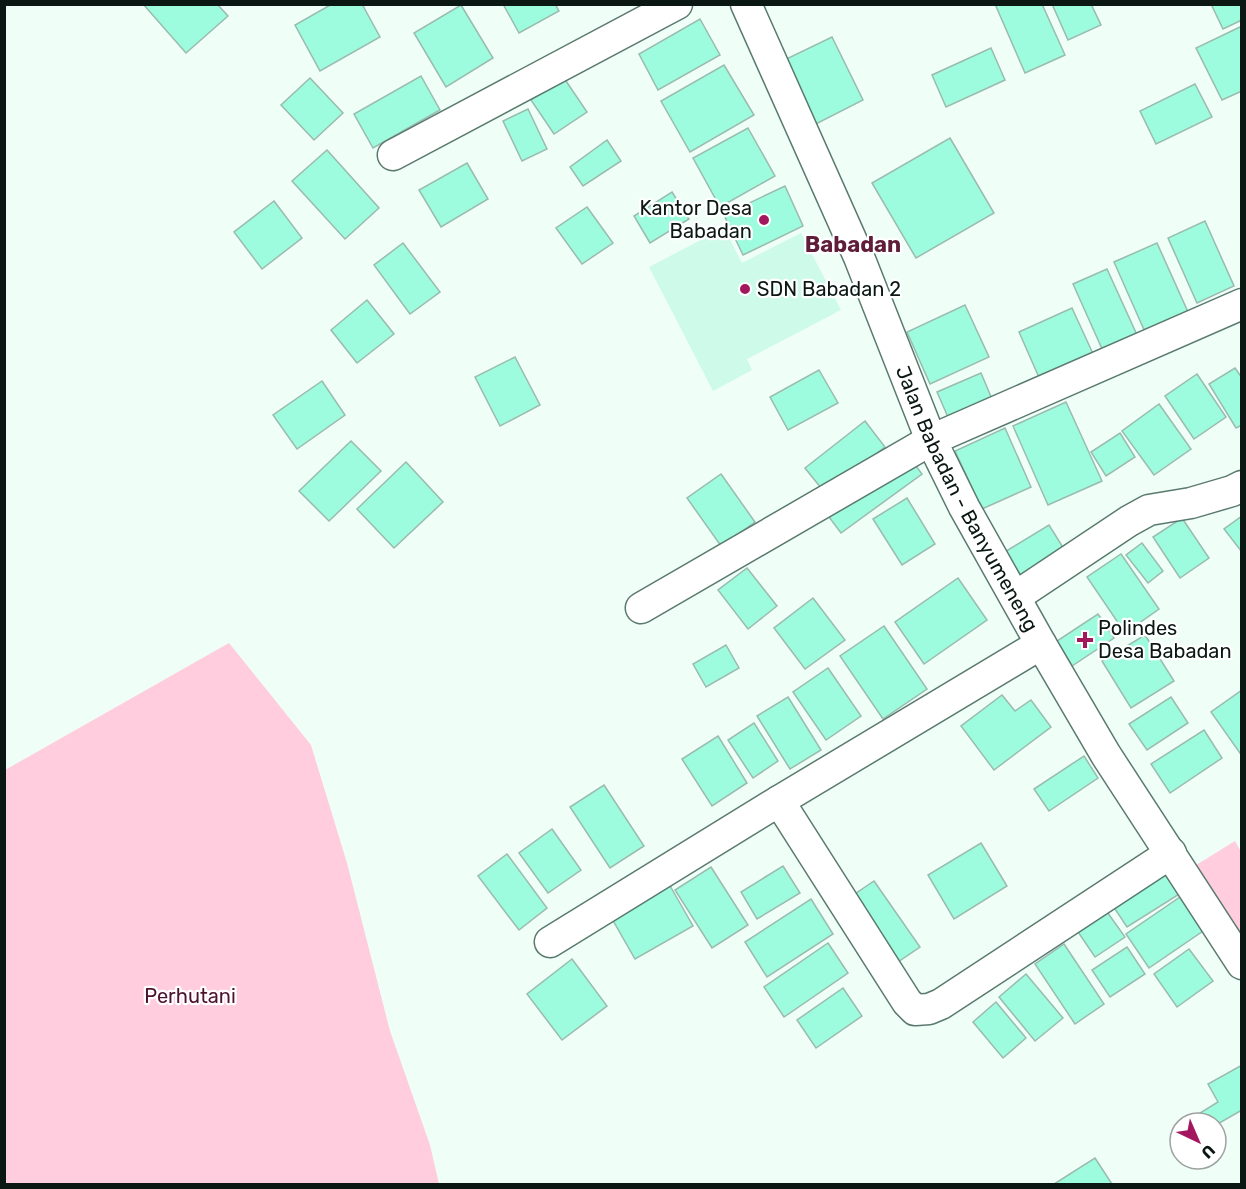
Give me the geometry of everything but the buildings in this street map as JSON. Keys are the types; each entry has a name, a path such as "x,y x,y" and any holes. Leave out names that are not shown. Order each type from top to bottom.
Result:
{"street":[{"path":"393,155 677,4"},
{"name":"Jalan Babadan - Banyumeneng","path":"746,4 860,257 931,440 964,507 1106,755 1242,964"},
{"path":"641,608 931,440 1242,304"},
{"path":"1015,597 1149,510 1191,503 1242,486"},
{"path":"550,942 1041,644"},
{"path":"779,801 907,1002 915,1010 929,1009 940,1004 1171,853"}],"shaded area":[{"name":"SDN Babadan 2","path":"724,228 742,263 801,233 841,310 747,359 752,370 713,391 649,267"}],"green space":[{"name":"Perhutani","path":"229,643 311,745 347,863 390,1031 430,1145 439,1184 5,1184 5,770"},
{"path":"1235,841 1241,852 1241,945 1193,867"}],"place":[{"name":"Kantor Desa Babadan","path":"764,220"},
{"name":"SDN Babadan 2","path":"745,289"},
{"name":"Polindes Desa Babadan","path":"1085,640"}],"district":[{"name":"Babadan","path":"853,244"}]}
